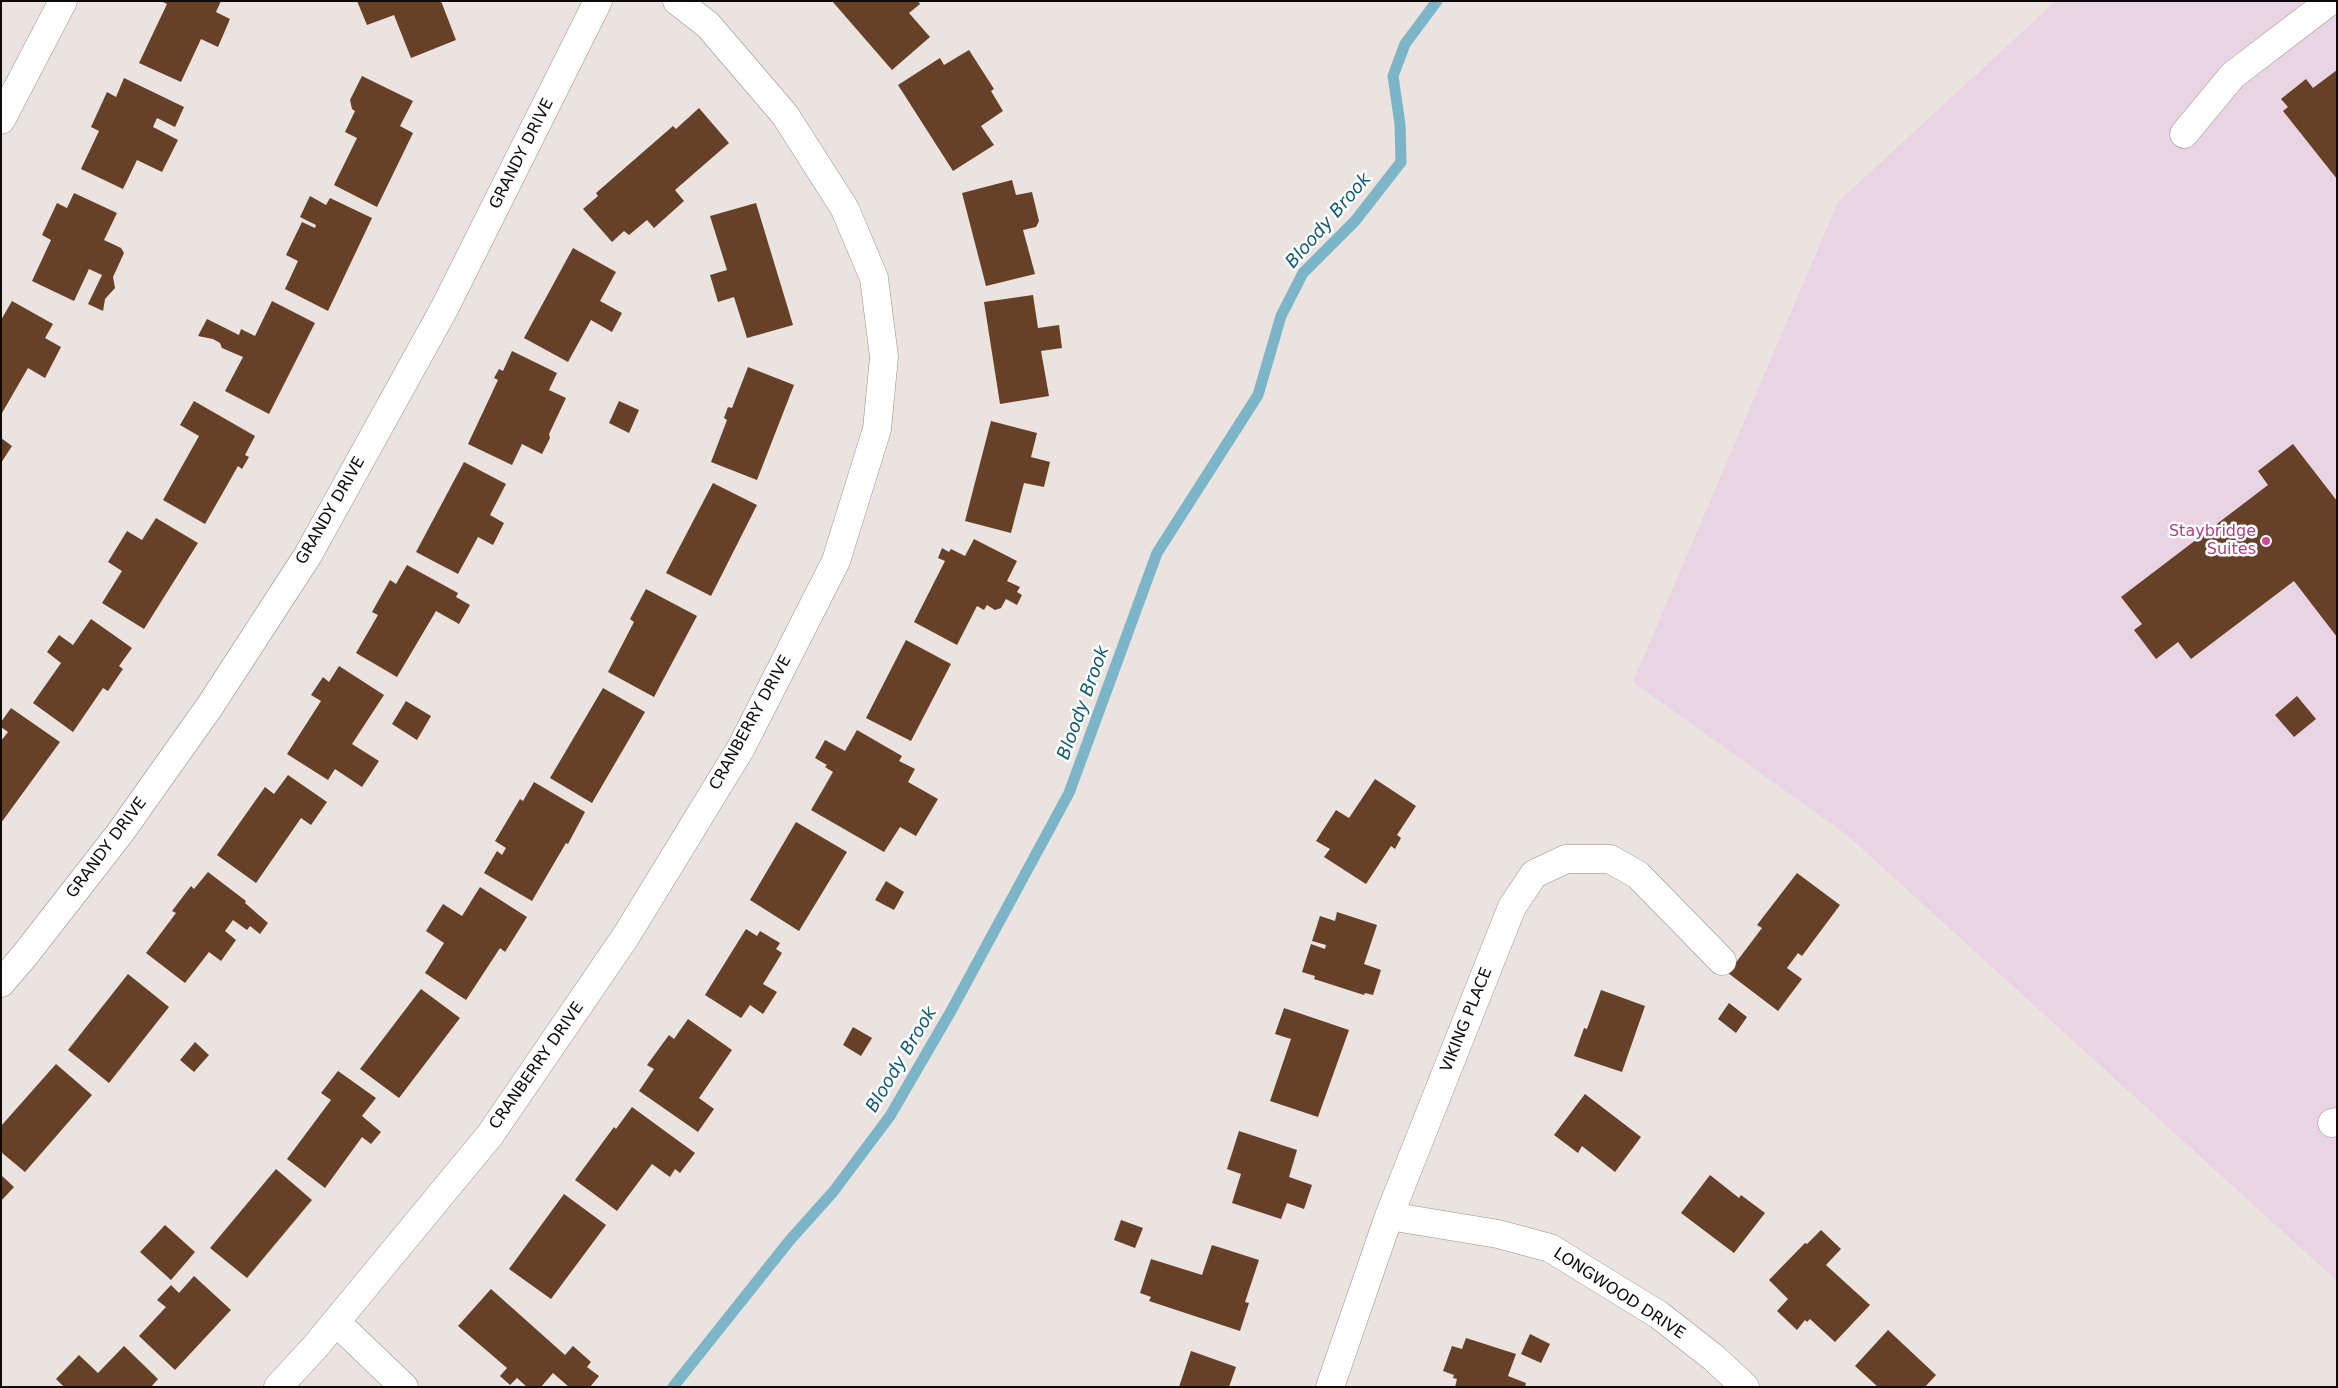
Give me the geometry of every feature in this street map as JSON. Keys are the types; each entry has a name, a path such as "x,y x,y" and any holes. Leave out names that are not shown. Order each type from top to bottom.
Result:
{"street":[{"path":"1,120 63,1"},
{"name":"GRANDY DRIVE","path":"1,983 26,955 120,833 210,706 308,555 444,309 598,1"},
{"name":"CRANBERRY DRIVE","path":"278,1387 336,1322 490,1135 636,920 740,748 836,561 877,429 884,357 874,278 845,210 785,114 708,24 677,1"},
{"path":"2184,134 2233,75 2330,1"},
{"name":"VIKING PLACE","path":"1330,1387 1389,1216 1512,907 1534,874 1566,859 1610,859 1638,875 1722,961"},
{"name":"LONGWOOD DRIVE","path":"1389,1216 1498,1234 1550,1248 1659,1315 1714,1358 1745,1387"},
{"path":"336,1322 404,1387"}],"shaded area":[{"path":"2056,1 2337,1 2337,1281 1847,835 1633,682 1838,202"}],"building":[{"path":"161,1 221,1 216,12 230,19 218,47 201,39 181,82 139,63 167,4"},
{"path":"357,1 441,1 456,40 411,58 394,15 367,25"},
{"path":"832,1 918,1 920,4 909,13 930,37 892,70"},
{"path":"969,50 994,89 991,91 1003,111 981,126 994,145 953,171 898,85 940,58 944,65"},
{"path":"2337,70 2337,179 2283,111 2288,107 2281,99 2306,79 2313,88"},
{"path":"362,76 413,101 400,126 413,133 377,207 334,185 357,138 345,132 355,111 352,109 350,100"},
{"path":"124,78 184,107 175,127 157,118 153,127 178,140 162,172 137,160 123,189 81,169 99,131 91,127 107,92 116,97"},
{"path":"699,108 729,143 675,190 684,201 654,228 647,220 629,235 624,231 612,242 583,209 598,196 596,193 673,126 676,129"},
{"path":"1012,180 1016,195 1032,192 1039,221 1036,227 1023,230 1035,274 986,286 962,193"},
{"path":"74,193 117,213 104,240 121,248 124,253 113,277 115,288 105,299 103,311 88,304 102,275 89,269 74,301 32,281 51,240 42,235 57,203 67,208"},
{"path":"310,196 326,205 330,198 372,218 328,311 285,289 298,261 286,255 302,222 315,228 316,225 300,217"},
{"path":"756,203 793,325 747,338 734,297 718,302 710,275 727,270 710,216"},
{"path":"573,248 616,272 600,301 622,313 612,332 591,320 568,362 524,338"},
{"path":"1033,295 1038,328 1059,325 1062,348 1041,351 1049,396 1000,404 984,302"},
{"path":"12,301 53,324 45,338 61,347 45,378 28,368 2,413 1,320"},
{"path":"272,301 315,323 269,414 225,391 243,357 222,348 220,343 213,339 198,336 207,319 239,335 241,329 255,336"},
{"path":"512,351 557,373 549,390 566,398 542,454 522,444 512,465 468,444 498,380 494,378 499,369 503,371"},
{"path":"748,367 794,385 757,480 711,462 727,420 724,418 728,407 732,408"},
{"path":"194,401 255,436 245,455 249,457 242,469 238,466 205,524 163,500 199,436 180,425"},
{"path":"619,401 639,410 629,433 609,423"},
{"path":"991,421 1037,433 1031,457 1050,462 1044,487 1024,483 1011,533 965,521"},
{"path":"1,438 12,446 1,463"},
{"name":"Staybridge Suites","path":"2293,444 2337,501 2337,637 2294,581 2191,659 2178,642 2156,659 2134,630 2142,624 2121,597 2268,485 2258,471"},
{"path":"464,462 506,484 490,515 504,523 493,545 478,537 458,574 416,552"},
{"path":"713,483 757,505 711,596 666,573"},
{"path":"156,518 198,543 144,629 102,603 122,571 108,562 127,531 142,540"},
{"path":"974,539 1017,561 1007,581 1020,587 1017,592 1022,595 1017,605 1006,599 1001,608 995,610 987,605 984,610 977,606 957,645 914,622 945,561 938,558 942,548 949,552 951,549 965,556"},
{"path":"407,565 458,593 456,597 470,605 459,624 436,611 397,677 356,653 378,615 372,612 390,580 396,584"},
{"path":"646,589 697,616 654,697 608,672 634,622 630,619"},
{"path":"91,619 132,648 119,666 123,669 108,691 103,688 73,732 33,703 61,663 47,652 59,635 73,645"},
{"path":"906,640 951,664 911,741 866,718"},
{"path":"339,666 384,695 352,744 379,761 362,787 335,769 328,780 287,754 321,701 311,695 323,677 329,682"},
{"path":"603,688 645,712 592,803 550,778"},
{"path":"2297,696 2316,719 2294,737 2275,715"},
{"path":"406,701 431,716 417,740 392,724"},
{"path":"11,708 60,742 1,823 1,741 8,732 1,727 1,722"},
{"path":"857,730 902,756 899,761 915,769 908,782 938,799 916,836 900,827 884,852 811,810 833,772 825,767 827,765 815,758 825,740 845,751"},
{"path":"288,775 327,802 311,825 301,818 256,883 217,855 265,787 274,794"},
{"path":"1375,779 1416,806 1397,835 1401,838 1395,849 1391,846 1366,884 1324,857 1330,849 1316,841 1336,810 1349,818"},
{"path":"534,782 585,812 568,844 566,843 532,901 484,873 497,851 502,855 506,848 495,841 520,799 523,801"},
{"path":"796,822 847,852 799,931 750,900"},
{"path":"208,872 246,901 245,903 268,923 260,934 250,926 247,930 233,920 225,931 236,940 221,961 209,952 185,983 146,953 176,913 172,911 191,886 194,889"},
{"path":"1797,873 1840,905 1802,956 1798,953 1787,968 1802,979 1778,1011 1728,973 1762,928 1757,925"},
{"path":"886,881 904,892 894,910 875,900"},
{"path":"480,887 527,917 505,952 500,948 466,1000 425,973 444,943 426,931 443,904 462,916"},
{"path":"1337,912 1377,925 1364,964 1381,970 1373,995 1365,993 1364,995 1314,979 1315,976 1302,972 1311,944 1325,949 1326,945 1312,941 1320,916 1335,921"},
{"path":"746,929 757,936 760,931 780,943 776,949 782,953 763,984 777,992 763,1014 750,1005 741,1018 705,995"},
{"path":"128,974 169,1007 109,1083 68,1050"},
{"path":"421,989 460,1018 399,1098 360,1069"},
{"path":"1601,990 1645,1006 1622,1072 1574,1056 1584,1028 1587,1029"},
{"path":"1729,1003 1747,1017 1736,1033 1718,1019"},
{"path":"1284,1008 1349,1030 1318,1117 1270,1101 1291,1039 1275,1034"},
{"path":"688,1019 732,1050 699,1098 714,1109 698,1132 639,1091 654,1069 647,1065 669,1035 674,1039"},
{"path":"853,1027 872,1038 861,1056 843,1045"},
{"path":"195,1042 209,1055 194,1072 180,1060"},
{"path":"56,1064 92,1095 25,1172 1,1152 1,1126"},
{"path":"338,1071 376,1098 362,1116 381,1132 371,1144 362,1137 325,1188 287,1159 331,1100 321,1093"},
{"path":"1585,1094 1641,1137 1615,1172 1582,1146 1578,1153 1554,1135"},
{"path":"632,1107 695,1153 680,1173 675,1169 670,1177 652,1164 617,1211 575,1180 614,1127 616,1129"},
{"path":"1239,1131 1297,1150 1289,1177 1312,1185 1304,1209 1287,1203 1281,1219 1232,1203 1241,1174 1227,1169"},
{"path":"276,1169 312,1200 247,1278 210,1248"},
{"path":"1,1175 14,1187 1,1201"},
{"path":"1710,1175 1739,1198 1741,1195 1765,1213 1734,1253 1681,1213"},
{"path":"564,1194 606,1225 551,1299 509,1269"},
{"path":"1121,1220 1143,1228 1135,1248 1114,1240"},
{"path":"165,1225 195,1252 171,1280 140,1252"},
{"path":"1821,1230 1841,1249 1826,1265 1870,1305 1835,1342 1810,1319 1807,1322 1805,1320 1797,1330 1777,1311 1788,1299 1769,1280 1805,1243 1807,1244"},
{"path":"1212,1245 1259,1260 1245,1302 1249,1303 1240,1331 1149,1301 1151,1297 1140,1293 1151,1259 1202,1275"},
{"path":"194,1276 231,1310 175,1370 139,1336 166,1307 157,1300 171,1285 179,1293"},
{"path":"491,1289 565,1355 573,1346 591,1362 587,1367 599,1376 590,1387 569,1387 553,1373 541,1387 527,1387 517,1378 510,1385 500,1376 507,1368 458,1326"},
{"path":"1888,1330 1936,1375 1925,1387 1878,1387 1855,1366"},
{"path":"1530,1334 1550,1344 1541,1363 1521,1354"},
{"path":"1466,1338 1516,1354 1508,1376 1526,1383 1525,1387 1455,1387 1457,1379 1453,1378 1454,1375 1443,1371 1452,1346 1462,1349"},
{"path":"124,1346 158,1379 151,1387 64,1387 56,1379 79,1355 98,1373"},
{"path":"1191,1351 1236,1367 1229,1387 1179,1387"}],"waterway":[{"name":"Bloody Brook","path":"673,1387 790,1240 833,1192 890,1116 951,1011 1069,793 1157,553 1258,395 1281,316 1303,273 1355,221 1401,162 1400,124 1393,76 1405,44 1437,1"}],"place":[{"name":"Staybridge Suites","path":"2266,541"}]}
